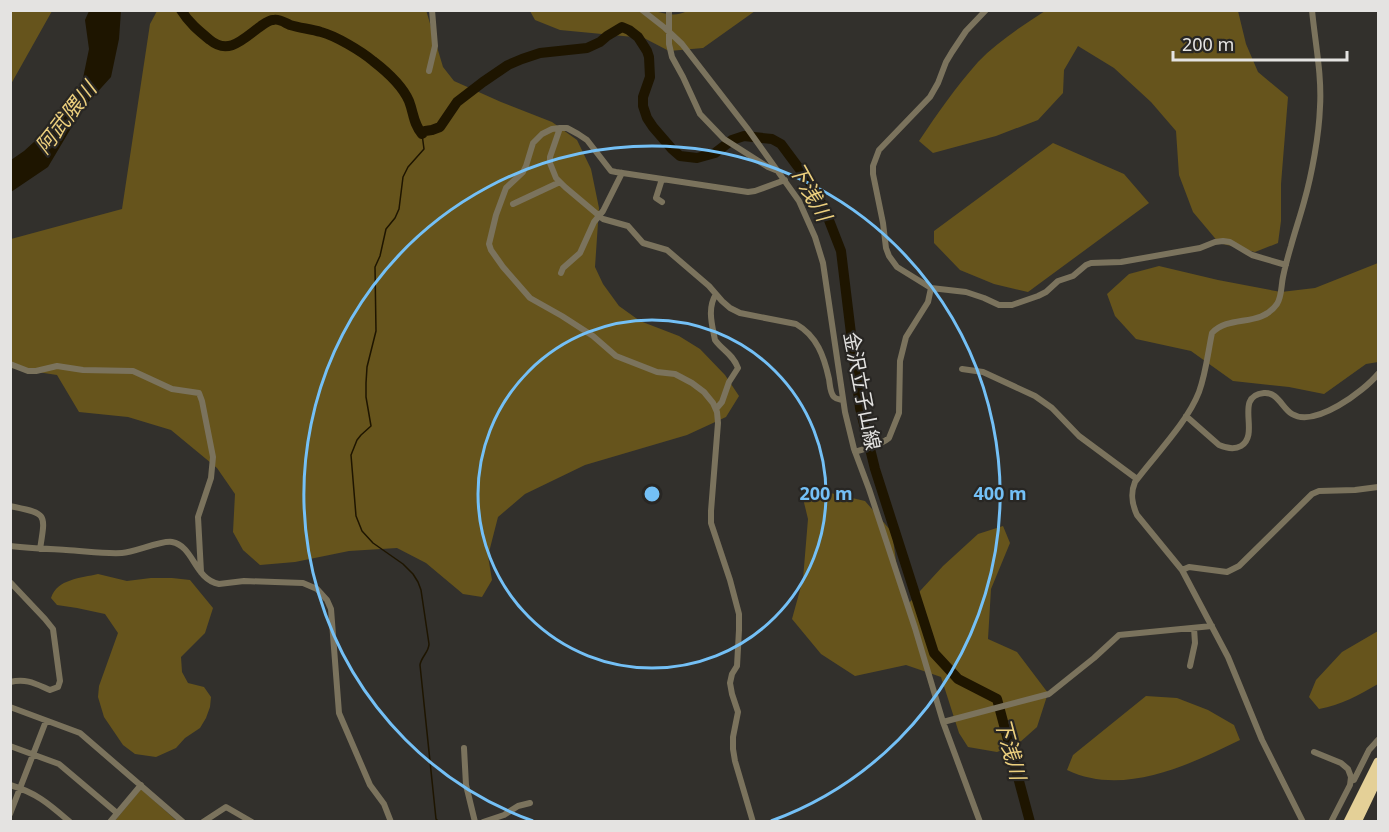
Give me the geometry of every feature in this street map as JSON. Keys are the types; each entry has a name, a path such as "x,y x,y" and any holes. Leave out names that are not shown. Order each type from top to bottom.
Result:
{"highway":[{"path":"1348,822 1378,762"},
{"path":"1357,822 1378,778"}],"street":[{"path":"429,71 435,46 432,10"},
{"name":"金沢立子山線","path":"642,10 682,44 747,128 799,201 815,237 823,263 843,400 855,452 908,607 943,722 980,822"},
{"path":"669,10 669,44 672,57 700,114 728,142 778,171"},
{"path":"986,10 966,30 946,63 930,97 879,150 873,166 886,248 900,269 931,288 959,291 984,298 999,306 1012,305 1046,292 1054,284 1073,276 1091,263 1121,262 1200,248 1215,242 1230,242 1252,255 1286,265"},
{"path":"1303,822 1262,740 1228,657 1182,570 1137,515 1132,505 1132,489 1137,479 1186,416 1198,393 1212,333 1220,326 1262,317 1280,298 1286,265 1305,199 1320,119 1320,88 1312,10"},
{"path":"560,128 550,157 550,164 560,182 603,219 628,226 643,243 667,250 709,286 730,308 740,313 796,324 804,329 819,345 834,397 843,400"},
{"path":"753,822 733,749 738,712 730,683 737,666 739,614 711,523 718,436 716,409 704,392 692,383 675,374 657,372 616,356 593,336 530,298 491,250 489,244 506,188 523,172 533,143 547,131 560,128 567,128 587,140 611,171 748,192 784,180"},
{"path":"561,273 563,268 580,254 591,228 622,173"},
{"path":"662,179 656,198 662,202"},
{"path":"513,204 560,182"},
{"path":"855,452 889,438 899,413 900,361 906,338 928,302 931,288"},
{"path":"716,294 711,310 715,340 726,349 738,368 729,382 722,402 716,409"},
{"path":"10,364 28,371 57,366 83,370 133,371 172,389 199,393 213,457 211,478 198,517 201,573"},
{"path":"962,369 982,372 1035,396 1052,408 1079,436 1137,479"},
{"path":"1186,416 1219,444 1236,448 1244,444 1248,438 1248,408 1251,399 1256,395 1264,393 1273,395 1292,414 1310,418 1323,413 1367,387 1378,374"},
{"path":"1182,570 1189,567 1232,571 1312,494 1319,491 1378,487"},
{"path":"10,506 36,512 41,516 44,524 40,549"},
{"path":"10,546 124,552 170,542 183,548 201,573 210,581 219,584 244,581 311,585 322,594 331,609 339,713 370,785 384,804 392,822"},
{"path":"10,582 45,619 54,632 60,681 58,687 50,690 29,681 10,682"},
{"path":"943,722 1049,694 1119,635 1212,626"},
{"path":"1190,666 1195,643 1194,628"},
{"path":"10,707 80,733 183,822"},
{"path":"10,814 46,721"},
{"path":"1331,822 1351,781 1354,780 1369,750 1378,740"},
{"path":"10,746 59,764 117,813"},
{"path":"464,748 466,785 475,822"},
{"path":"1314,752 1341,763 1349,772 1351,781"},
{"path":"10,785 44,800 70,822"},
{"path":"110,822 141,785"},
{"path":"483,822 530,803"},
{"path":"203,822 226,807 249,821"}],"shaded area":[{"path":"426,10 443,67 454,81 552,122 577,140 591,169 599,208 595,267 603,284 619,306 640,321 679,336 700,349 725,375 739,396 726,417 687,435 585,465 525,494 498,517 488,556 492,580 482,597 463,594 426,563 397,548 349,551 295,562 260,565 243,550 233,532 235,494 217,468 171,430 128,417 79,412 57,375 11,368 11,239 122,209 150,24 157,11"},
{"path":"652,10 665,14 687,11 755,11 703,48 669,51 644,38 560,30 535,20 530,11"},
{"path":"10,11 52,11 11,84"},
{"path":"1045,11 1238,11 1246,44 1258,72 1288,97 1278,243 1255,252 1219,243 1193,212 1179,175 1176,131 1151,102 1114,68 1078,46 1064,70 1063,93 1038,120 996,136 933,153 919,141 978,62 1001,41"},
{"path":"1053,143 1124,174 1149,203 1028,292 994,284 960,270 934,243 934,231"},
{"path":"1378,263 1378,362 1366,364 1324,394 1289,387 1233,381 1191,351 1136,339 1115,316 1107,294 1129,274 1159,266 1281,292 1315,288"},
{"path":"800,486 865,501 892,532 899,583 909,603 943,566 978,534 1003,526 1010,543 991,589 988,639 1017,652 1048,693 1037,727 1019,743 997,752 968,747 959,733 941,677 906,665 855,676 821,654 792,619 803,579 808,519"},
{"path":"98,574 127,581 151,578 190,580 213,608 205,633 181,657 182,672 188,683 204,687 211,697 206,718 200,728 185,738 176,748 156,757 135,754 123,745 104,717 98,697 99,686 118,633 105,614 57,605 51,598 58,587 64,583"},
{"path":"1378,631 1378,684 1357,696 1319,709 1309,697 1316,680 1342,652"},
{"path":"1146,696 1177,698 1208,710 1234,725 1240,740 1178,768 1133,779 1110,780 1088,777 1067,770 1073,755"},
{"path":"141,789 178,822 114,822"}],"water":[{"name":"阿武隈川","path":"89,11 121,11 119,39 111,77 83,108 48,167 11,192 11,160 55,123 82,83 89,49 85,20"}],"waterway":[{"name":"下浅川","path":"181,10 191,23 210,40 224,46 236,44 267,22 275,20 321,32 341,40 368,57 398,84 409,101 415,122 422,134 440,127 457,102 508,65 540,53 587,48 622,27 638,37 649,57 650,77 643,97 647,118 680,156 697,158 715,153 732,140 744,136 772,139 781,144 810,183 825,210 841,251 860,408 875,469 934,653 958,679 997,699 1030,822"},
{"path":"422,134 424,149 408,167 403,177 399,209 386,229 375,267 376,331 367,367 366,383 371,426 357,440 351,455 356,516 362,531 373,543 403,564 413,574 421,590 429,644 420,665 436,819 439,822"}]}
